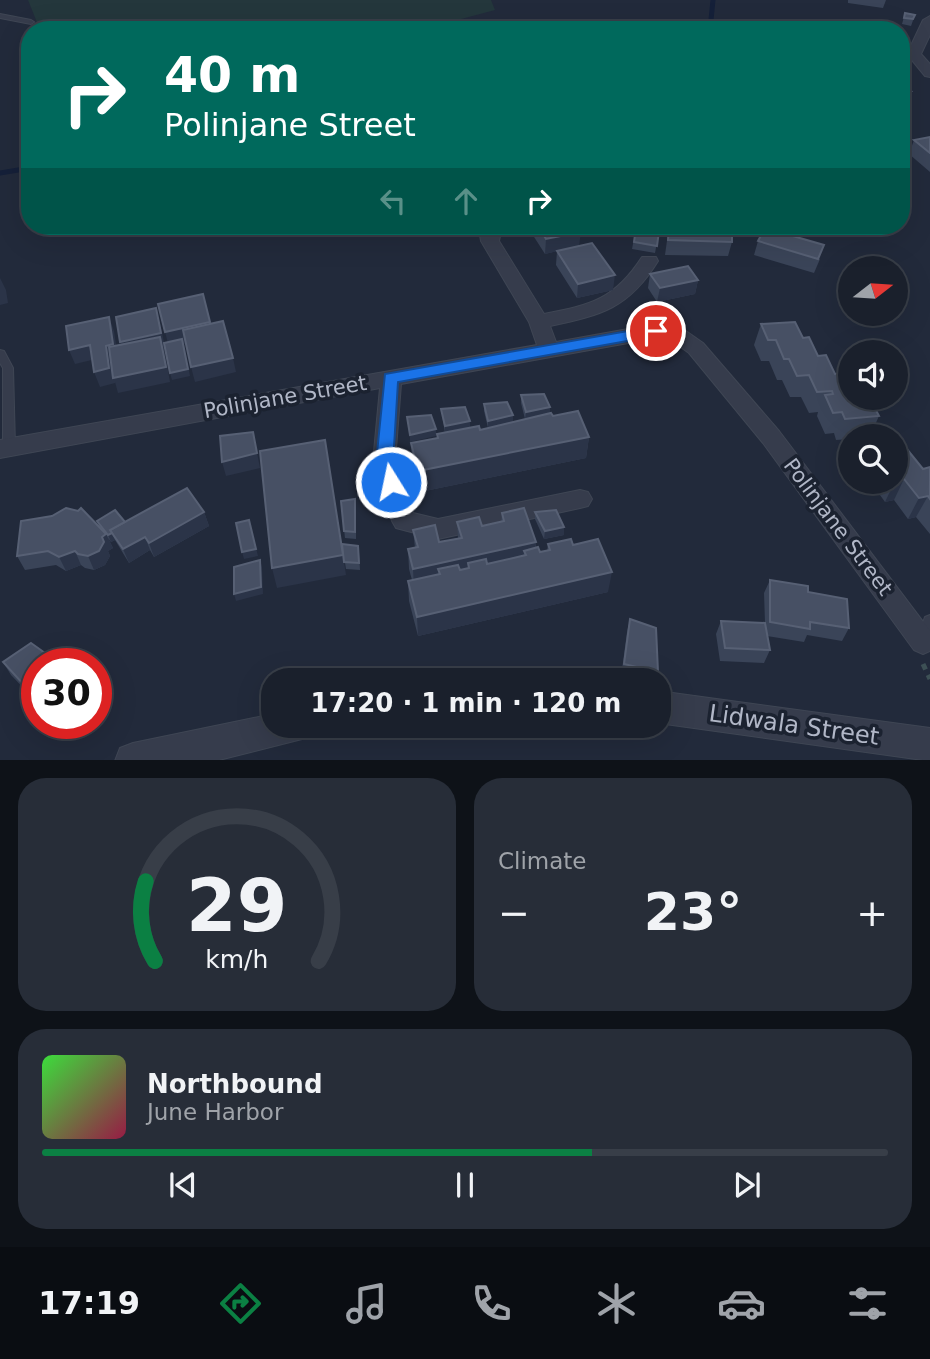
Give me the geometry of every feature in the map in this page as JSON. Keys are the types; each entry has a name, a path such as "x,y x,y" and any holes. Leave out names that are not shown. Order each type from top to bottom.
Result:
{"street":[{"path":"930,20 914,54 930,73"},
{"path":"489,235 490,241 539,322 549,350"},
{"path":"539,322 605,306 620,299 640,279 649,261"},
{"name":"Polinjane Street","path":"5,448 656,331 676,334 696,348 927,631"},
{"path":"391,378 384,463 404,521 438,529 580,499"},
{"name":"Lidwala Street","path":"671,709 930,745"},
{"path":"138,760 261,733"}],"lane":[{"path":"0,16 26,21"},
{"path":"0,354 8,368 5,448"}],"green space":[{"path":"28,0 491,0 495,10 454,21 36,21"}],"building":[{"path":"905,13 915,15 913,19 904,18"},
{"path":"930,137 930,153 914,140"},
{"path":"544,235 566,235 546,239"},
{"path":"635,235 658,235 657,246 634,242"},
{"path":"668,235 732,235 732,242 668,240"},
{"path":"761,235 789,235 824,245 818,259 758,241"},
{"path":"592,243 615,275 578,284 557,251"},
{"path":"688,266 698,280 660,288 650,274"},
{"path":"203,294 210,322 165,332 158,304"},
{"path":"156,308 161,333 120,342 116,317"},
{"path":"109,317 113,344 106,346 109,368 94,372 90,345 69,350 66,326"},
{"path":"223,321 233,358 191,367 183,330"},
{"path":"795,322 803,338 809,337 818,356 826,355 835,374 838,374 838,410 876,410 879,416 845,419 842,412 833,413 825,395 833,394 832,391 817,392 809,375 797,376 789,359 784,359 776,340 768,340 761,324"},
{"path":"160,337 166,367 113,378 109,347"},
{"path":"182,339 188,369 170,373 164,343"},
{"path":"544,394 550,407 526,412 521,395"},
{"path":"507,402 513,415 488,421 484,404"},
{"path":"465,407 470,421 445,426 441,409"},
{"path":"578,411 589,437 418,471 411,443 438,438 437,434 479,426 480,430 551,413 553,416"},
{"path":"431,415 436,429 410,435 407,417"},
{"path":"253,432 257,453 222,462 220,436"},
{"path":"325,440 343,555 272,568 260,451"},
{"path":"908,450 923,469 930,467 930,499 928,496 919,498 908,484"},
{"path":"187,488 204,512 149,543 145,537 123,549 110,530"},
{"path":"355,499 355,532 344,531 341,501"},
{"path":"66,508 78,511 81,508 106,534 102,537 104,542 99,551 88,556 75,551 59,557 48,551 17,556 21,521 52,516"},
{"path":"524,508 536,542 413,569 408,549 418,547 413,530 435,525 439,542 462,538 457,522 479,517 482,526 504,521 502,513"},
{"path":"115,510 125,522 110,530 112,533 108,535 97,521"},
{"path":"556,510 564,527 545,531 535,512"},
{"path":"249,520 256,549 242,552 236,523"},
{"path":"571,539 573,545 598,539 612,572 417,617 408,581 440,574 438,569 458,565 460,570 469,568 468,563 486,559 487,564 526,555 524,551 538,547 540,552 550,550 548,544"},
{"path":"342,544 358,546 359,563 344,562"},
{"path":"260,560 261,587 234,594 234,567"},
{"path":"770,580 808,586 808,592 847,599 849,628 810,622 810,629 770,622"},
{"path":"630,619 656,628 658,668 624,664"},
{"path":"721,621 765,623 770,650 725,648"},
{"path":"31,643 38,648 24,648"},
{"path":"21,650 21,682 3,662"}],"waterway":[{"path":"711,21 713,0"},
{"path":"0,173 21,170"}],"route":[{"path":"391,482 384,463 391,378 656,331"}]}
